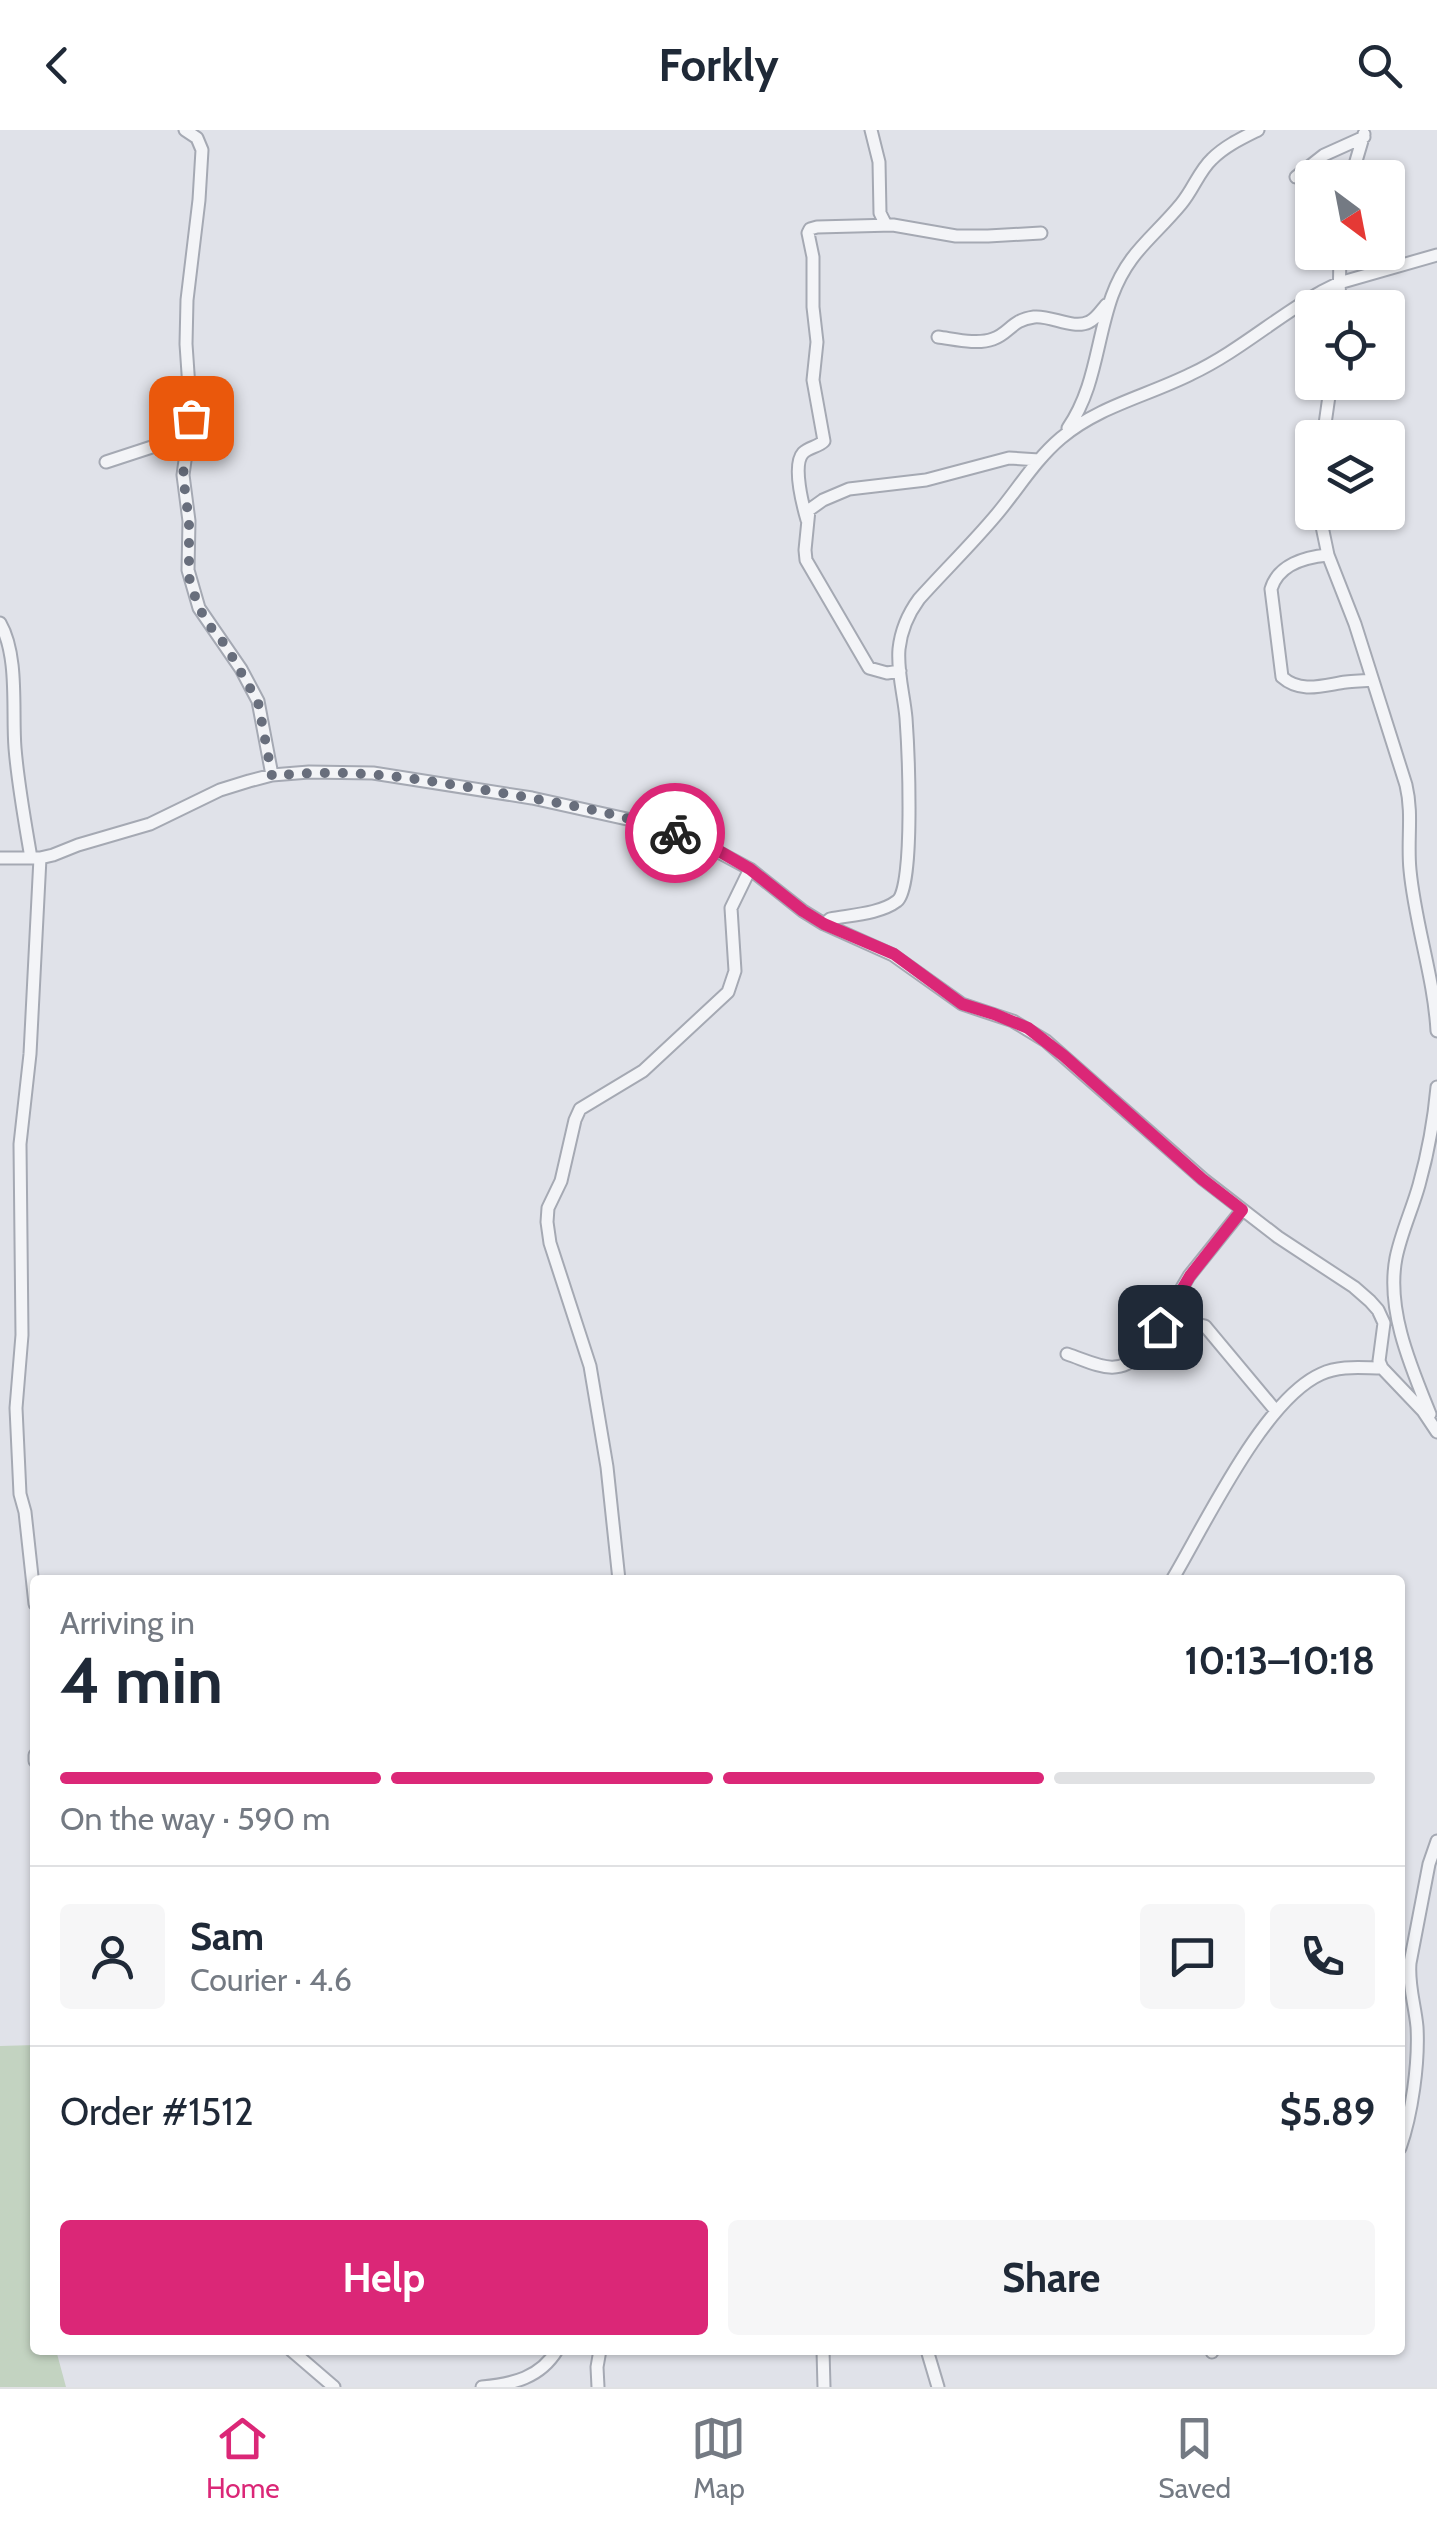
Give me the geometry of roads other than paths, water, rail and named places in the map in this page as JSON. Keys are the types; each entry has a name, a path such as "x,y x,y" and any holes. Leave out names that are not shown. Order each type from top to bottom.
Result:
{"street":[{"path":"185,130 198,138 202,150 187,300 191,406 183,475 189,522 188,570 205,620 254,690 272,776"},
{"path":"871,130 879,162 880,213 886,225"},
{"path":"1060,439 1084,401 1112,298 1130,258 1181,204 1206,166 1225,148 1258,130"},
{"path":"1317,160 1365,133"},
{"path":"1357,160 1365,133"},
{"path":"807,520 799,460 824,441 813,380 817,342 813,257 808,233 812,228 886,225 956,236 1041,232"},
{"path":"824,924 830,919 884,907 896,902 904,892 908,766 899,650 902,632 910,611 995,517 1039,460 1079,425 1115,404 1214,362 1304,302 1339,284 1437,256"},
{"path":"1339,270 1339,290"},
{"path":"938,336 993,339 1014,322 1033,317 1081,324 1090,322 1112,298"},
{"path":"106,462 161,444 188,442"},
{"path":"900,671 874,671 865,664 806,560 807,520 812,506 849,489 926,480 1010,458 1039,460"},
{"path":"1323,530 1411,806 1410,871 1437,1030"},
{"path":"1328,555 1310,557 1284,568 1273,582 1282,677 1287,682 1317,688 1372,680"},
{"path":"0,623 9,649 14,687 17,769 36,858 30,1054 20,1144 22,1335 16,1408 20,1494 32,1575"},
{"path":"0,858 36,858 150,824 220,790 272,776 309,772 373,773 532,798 668,830 719,851 824,924 894,954 962,1004 1028,1028 1064,1056 1202,1179 1295,1250 1354,1287 1378,1310 1384,1322 1379,1361 1382,1368 1437,1432 1432,1408 1404,1345 1394,1279 1395,1260 1425,1163 1437,1087"},
{"path":"618,1575 607,1467 590,1366 550,1242 548,1208 561,1181 580,1109 643,1072 728,992 734,971 731,908 750,869"},
{"path":"1144,1352 1190,1276 1242,1210"},
{"path":"1067,1354 1108,1368 1129,1364 1170,1332 1188,1322 1199,1323 1210,1331 1276,1411"},
{"path":"1175,1575 1229,1480 1276,1411 1308,1381 1322,1374 1338,1368 1382,1368"},
{"path":"1405,2124 1416,2072 1417,2025 1410,1992 1410,1963 1437,1841"},
{"path":"297,2355 334,2387"},
{"path":"482,2387 526,2378 542,2370 553,2355"},
{"path":"598,2387 599,2355"},
{"path":"823,2355 824,2387"},
{"path":"928,2355 938,2387"}]}
